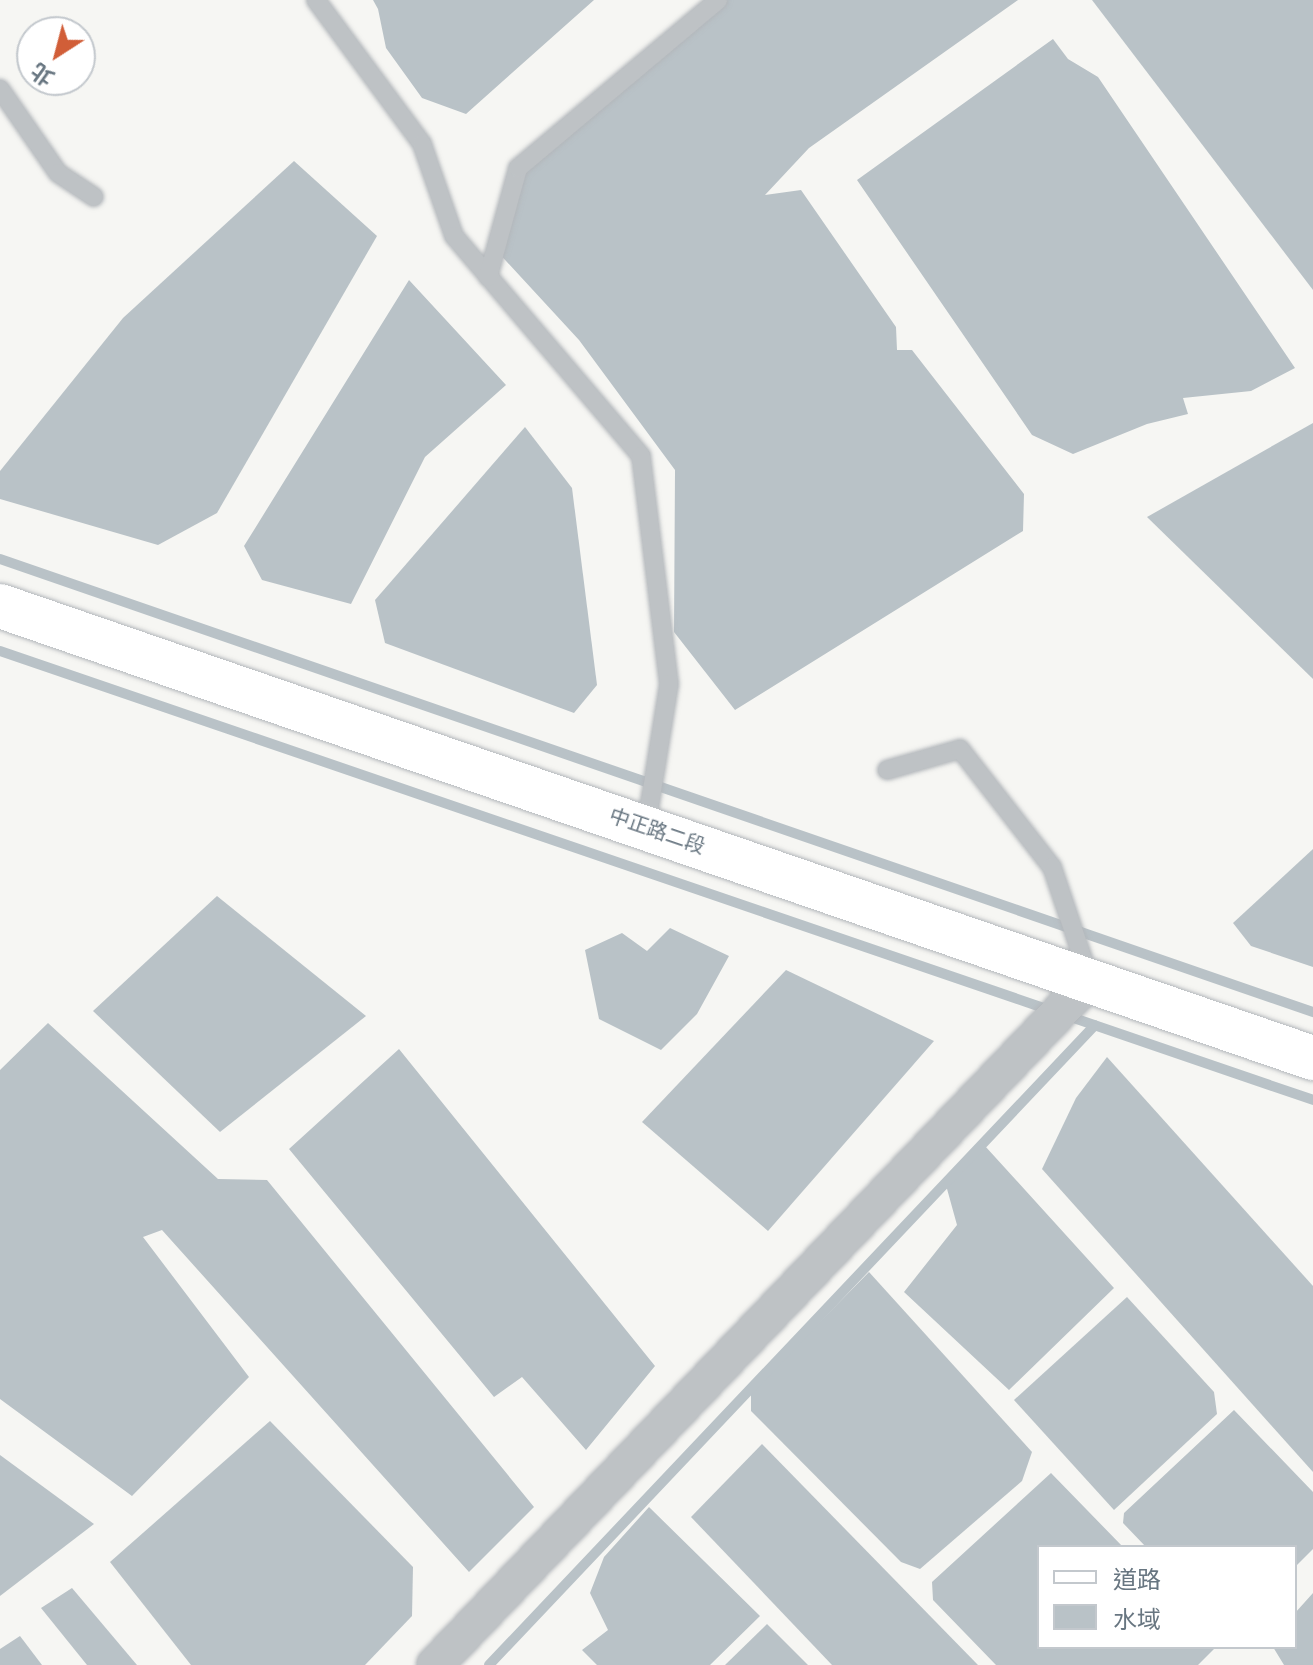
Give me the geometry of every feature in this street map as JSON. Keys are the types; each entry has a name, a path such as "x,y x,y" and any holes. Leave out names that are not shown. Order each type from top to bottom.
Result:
{"main road":[{"name":"中正路二段","path":"0,606 1313,1058"}],"street":[{"path":"435,1665 1090,980"}],"lane":[{"path":"316,0 422,144 454,236 641,456 669,684 646,827"},
{"path":"488,277 518,168 718,0"},
{"path":"0,89 58,173 94,197"},
{"path":"887,770 960,749 1052,867 1090,980"}],"water":[{"path":"373,0 594,0 466,114 422,98 386,48 378,9"},
{"path":"710,0 1018,0 809,148 765,195 801,190 896,327 897,350 912,350 1024,494 1023,531 735,710 674,632 675,470 579,340 495,249 515,170"},
{"path":"1092,0 1313,0 1313,290"},
{"path":"1053,39 1068,59 1098,77 1295,368 1251,391 1183,398 1188,414 1147,424 1073,454 1032,435 857,180"},
{"path":"294,161 377,236 217,513 158,545 0,499 0,471 123,318"},
{"path":"409,280 506,385 425,457 351,604 262,580 244,546"},
{"path":"1313,423 1313,679 1147,517"},
{"path":"525,427 572,488 597,685 574,713 385,643 375,600"},
{"path":"1313,849 1313,967 1251,946 1233,923"},
{"path":"217,896 366,1016 220,1132 93,1011"},
{"path":"670,928 729,956 697,1014 661,1050 599,1019 585,950 622,933 647,951"},
{"path":"786,970 934,1041 768,1231 642,1122"},
{"path":"48,1023 218,1179 267,1180 534,1507 469,1572 162,1230 143,1237 249,1377 132,1496 0,1399 0,1070"},
{"path":"399,1049 655,1366 586,1450 522,1377 494,1397 289,1149"},
{"path":"1107,1057 1313,1286 1313,1472 1042,1169 1076,1098"},
{"path":"985,1146 1114,1288 1009,1390 904,1292 957,1225 944,1178"},
{"path":"869,1272 1032,1452 1022,1481 920,1569 901,1562 751,1411 751,1392"},
{"path":"1127,1297 1214,1392 1217,1414 1114,1510 1014,1400"},
{"path":"1234,1410 1313,1492 1313,1549 1297,1565 1297,1545 1144,1545 1123,1523 1124,1513"},
{"path":"270,1421 413,1567 412,1616 365,1665 191,1665 110,1562"},
{"path":"762,1444 978,1665 832,1665 691,1517"},
{"path":"0,1455 94,1524 0,1596"},
{"path":"1051,1473 1121,1545 1037,1545 1037,1649 1214,1649 1198,1665 996,1665 933,1600 932,1582"},
{"path":"649,1507 760,1616 710,1665 597,1665 582,1650 608,1630 590,1593 604,1557"},
{"path":"72,1588 137,1665 87,1665 41,1608"},
{"path":"1313,1593 1313,1665 1284,1665 1274,1649 1297,1649 1297,1611"},
{"path":"767,1624 808,1665 725,1665"},
{"path":"20,1636 42,1665 0,1665 0,1649"}],"waterway":[{"path":"0,559 1313,1012"},
{"path":"0,651 1050,1010"},
{"path":"1065,1015 1313,1100"},
{"path":"489,1665 1095,1025"}]}
